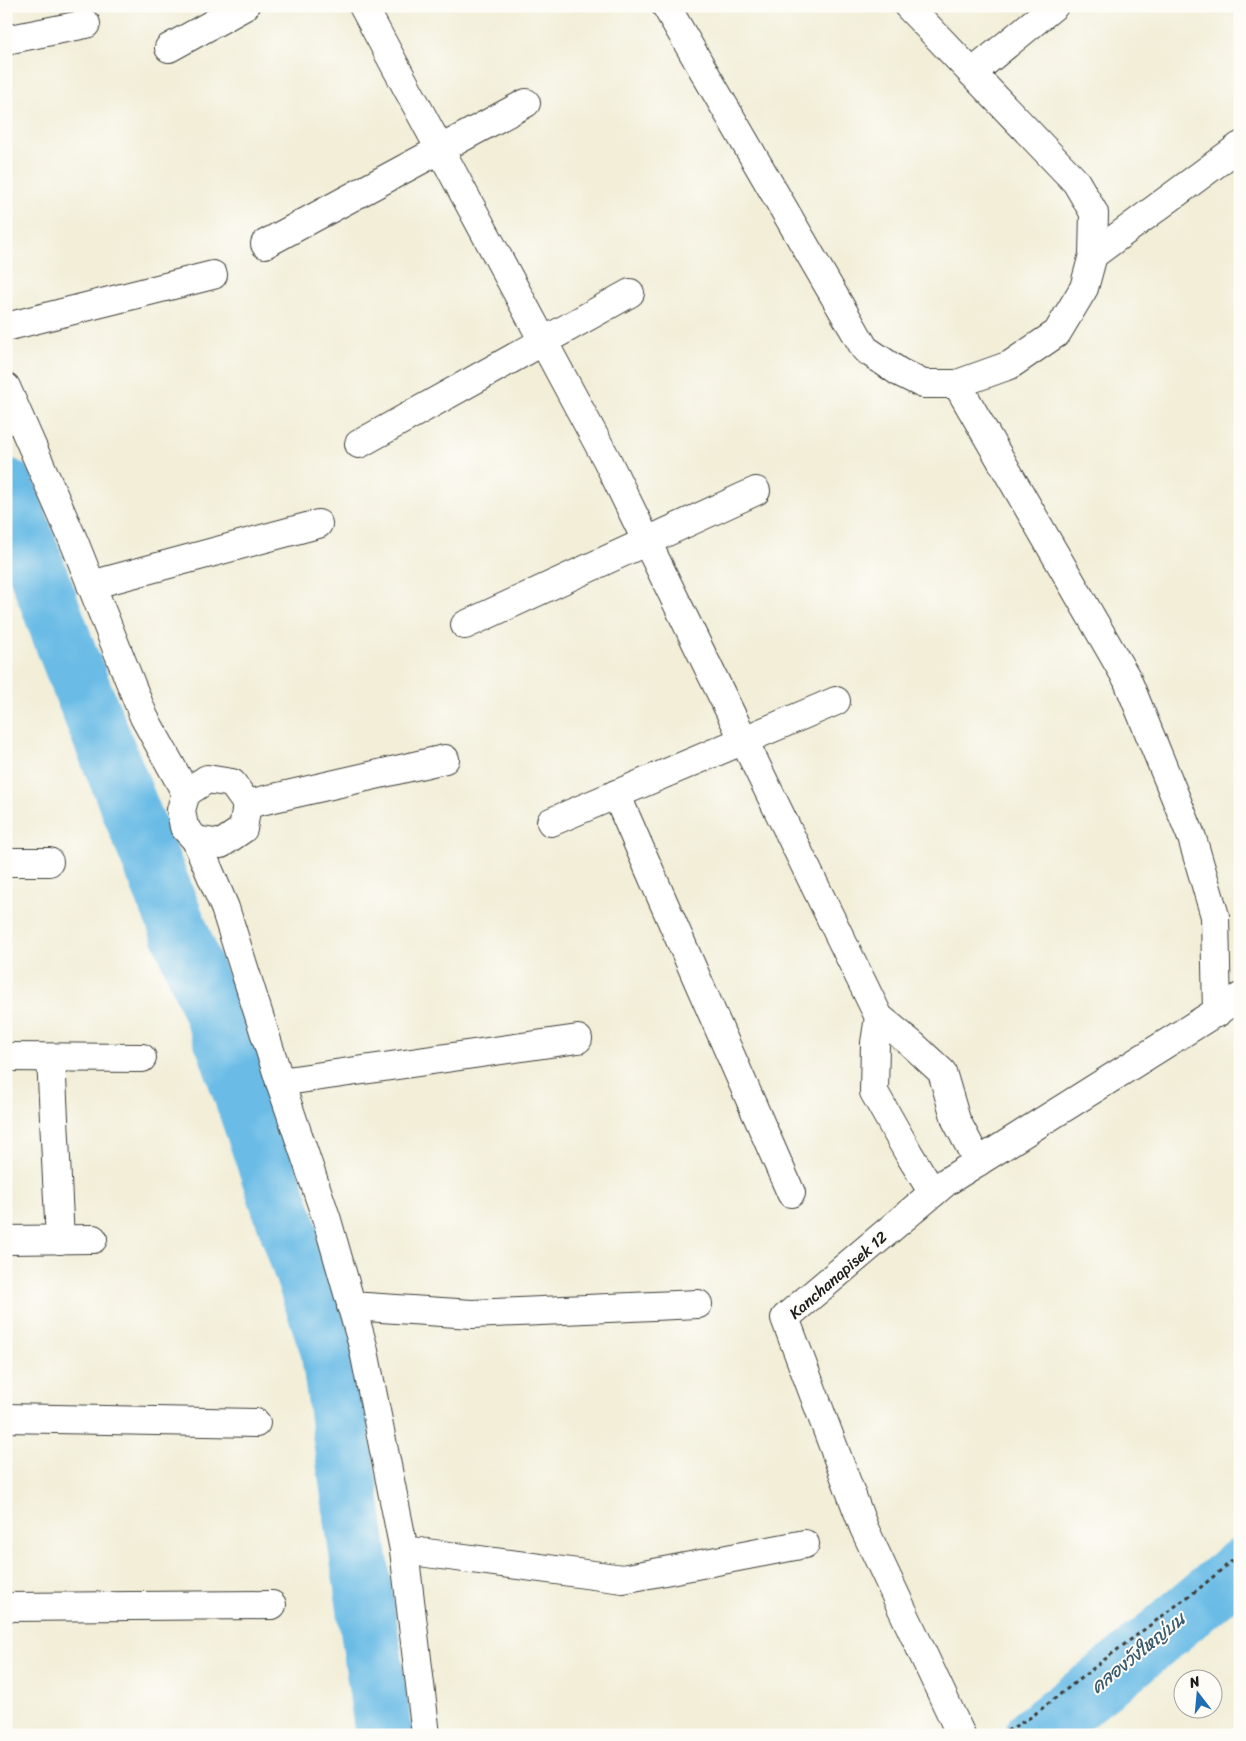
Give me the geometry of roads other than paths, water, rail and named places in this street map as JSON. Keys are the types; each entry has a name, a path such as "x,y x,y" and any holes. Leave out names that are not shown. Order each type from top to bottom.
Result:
{"street":[{"path":"169,48 244,6"},
{"path":"363,6 607,460 879,1017 914,1045 942,1072 956,1120 978,1162"},
{"path":"666,6 865,349 899,372 923,384 957,384 1010,365 1057,333 1084,288 1093,255 1094,213 1076,182 908,6"},
{"path":"972,73 1054,6"},
{"path":"6,40 86,24"},
{"path":"265,244 526,103"},
{"path":"1093,255 1240,146"},
{"path":"6,327 213,275"},
{"path":"359,444 630,293"},
{"path":"957,384 1127,678 1192,838 1215,916 1217,1013"},
{"path":"6,387 75,544 144,717 186,793"},
{"path":"465,625 756,491"},
{"path":"91,585 318,524"},
{"path":"551,822 836,701"},
{"path":"247,804 445,758"},
{"path":"196,840 221,844 243,829 247,804 232,783 207,779 186,793 181,810 184,827 196,840 225,908 280,1082 327,1220 363,1346 404,1550 426,1735"},
{"path":"616,794 791,1193"},
{"path":"6,862 50,862"},
{"name":"Kanchanapisek 12","path":"961,1735 864,1528 785,1318 946,1182 1240,997"},
{"path":"879,1017 875,1043 874,1092 933,1192"},
{"path":"280,1082 578,1039"},
{"path":"6,1057 142,1058"},
{"path":"51,1058 60,1240"},
{"path":"6,1240 92,1239"},
{"path":"351,1306 472,1314 698,1304"},
{"path":"6,1418 256,1422"},
{"path":"404,1550 623,1579 804,1544"},
{"path":"6,1608 272,1605"}],"waterway":[{"path":"6,487 70,659 226,1047 329,1348 384,1735"},
{"name":"คลองวังใหญ่บน","path":"1034,1735 1126,1664 1240,1568"}]}
